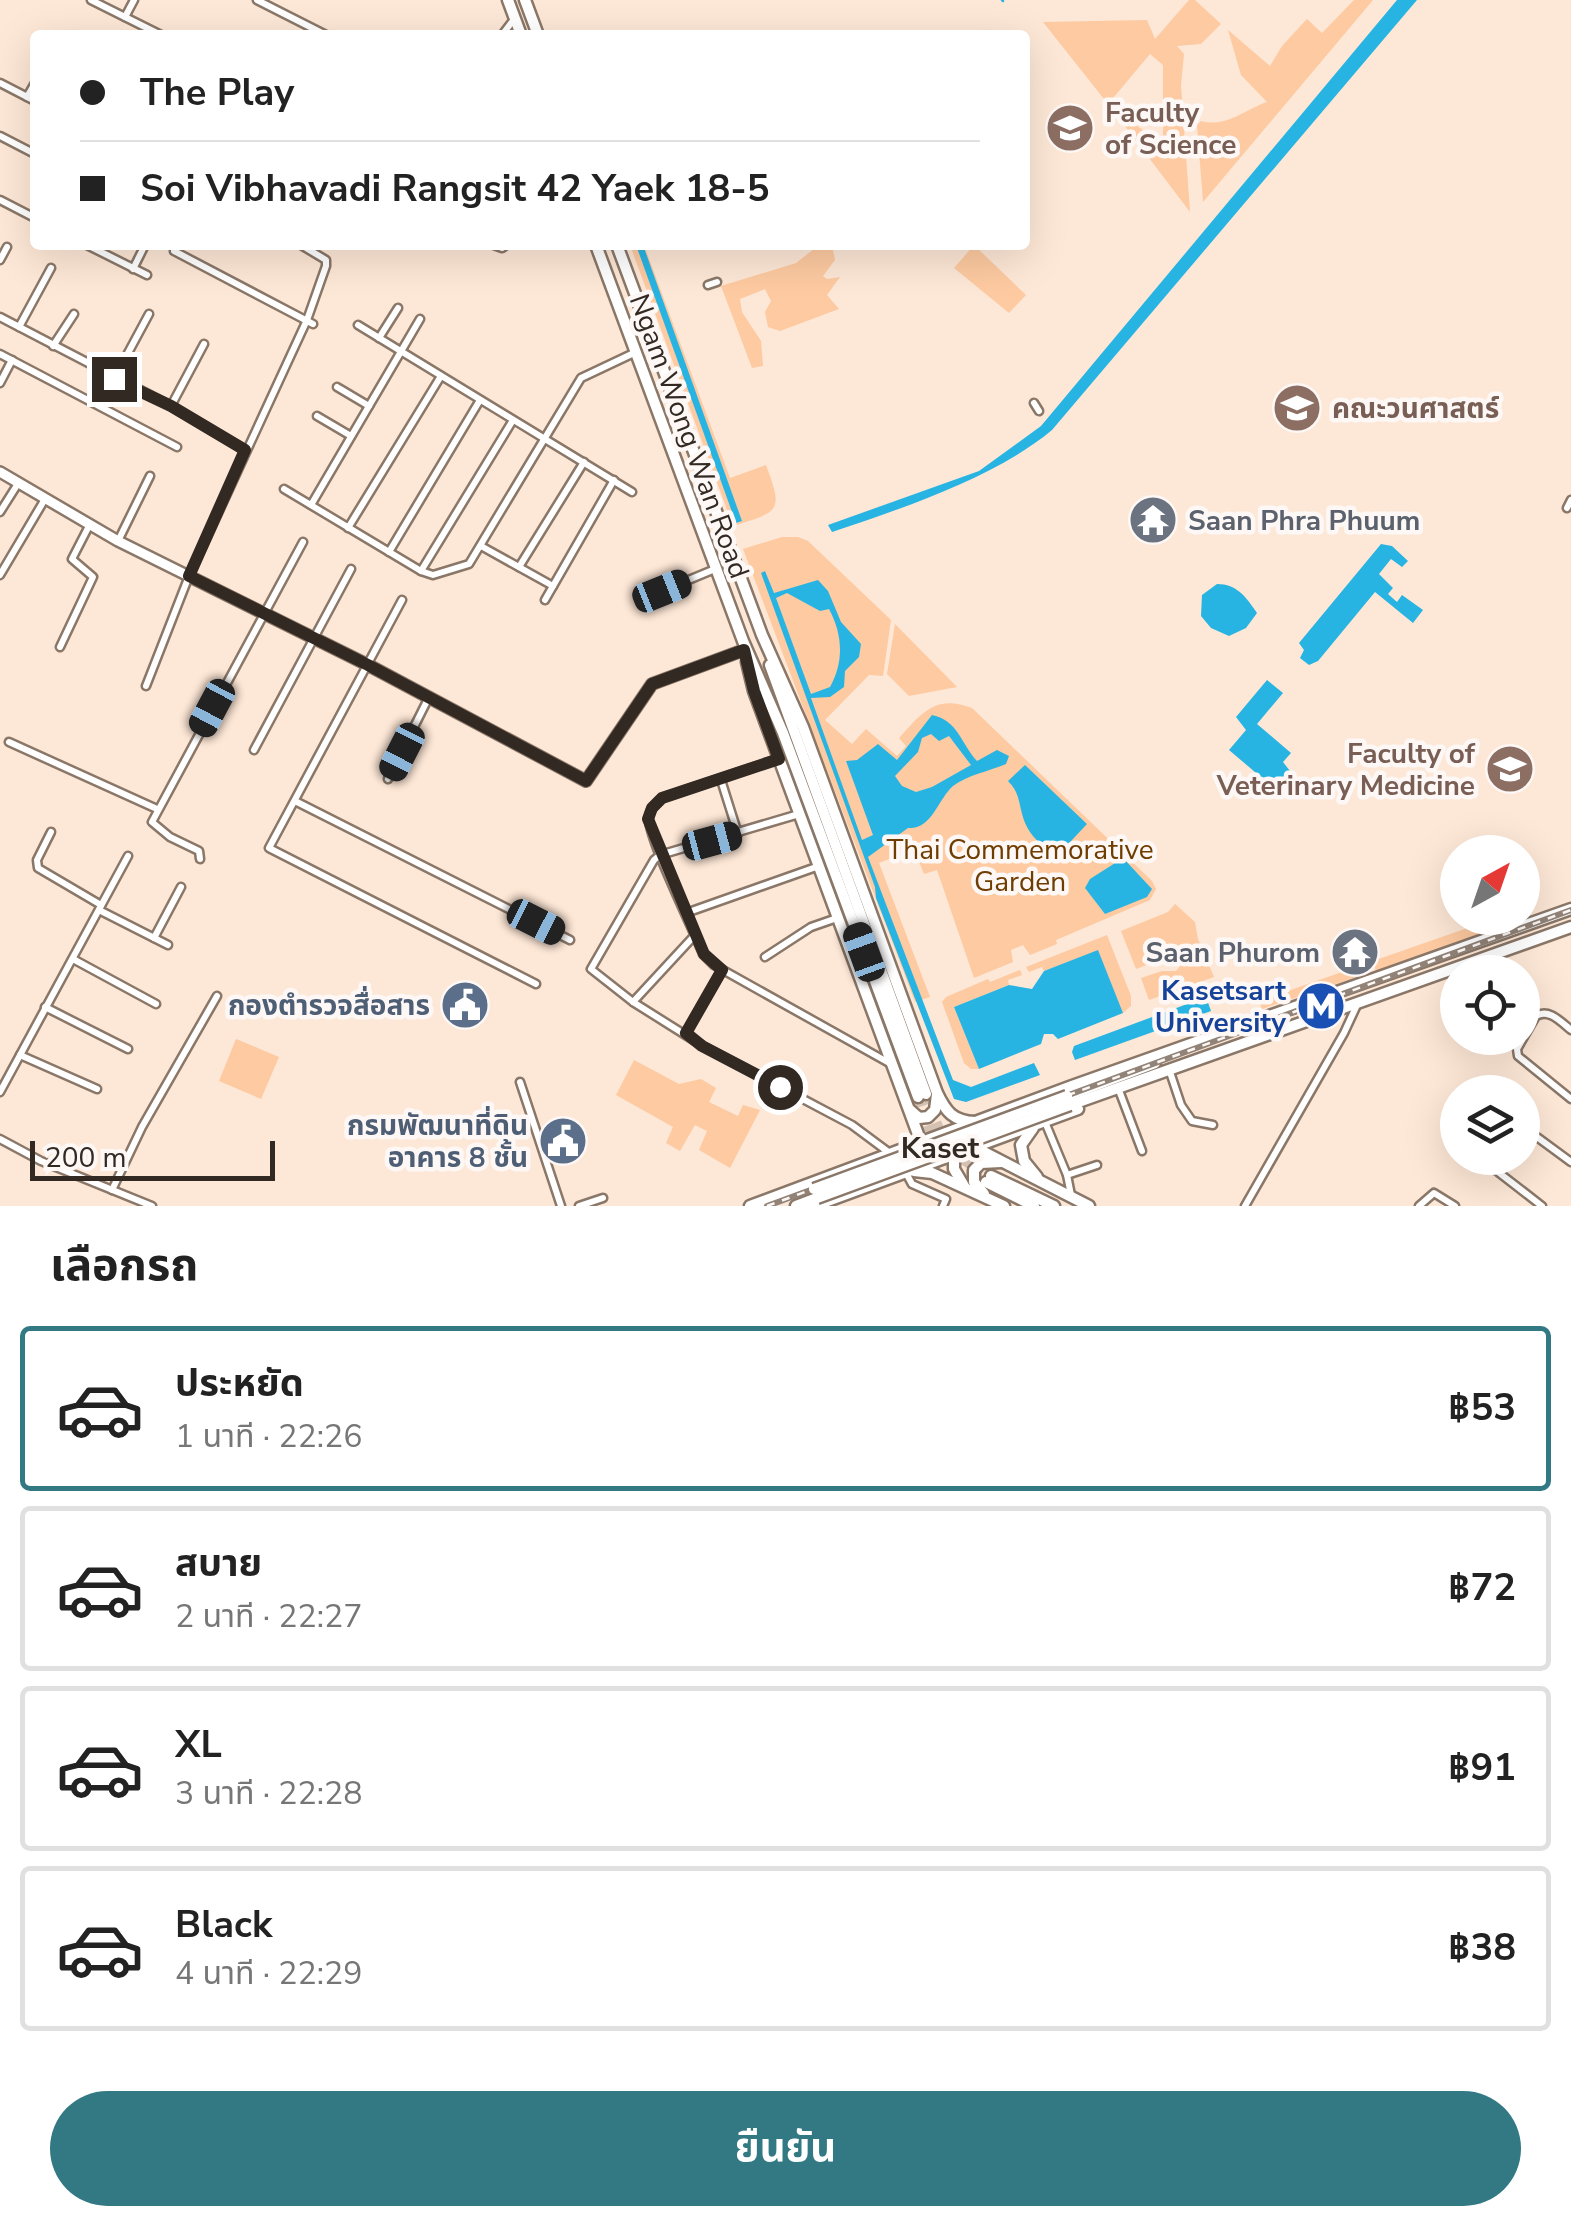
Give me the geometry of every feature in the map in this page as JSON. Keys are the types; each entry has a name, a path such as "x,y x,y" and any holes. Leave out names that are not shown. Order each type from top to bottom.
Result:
{"main road":[{"path":"508,0 519,30"},
{"path":"525,0 536,30"},
{"name":"Ngam Wong Wan Road","path":"598,250 743,646 927,1095 945,1110"},
{"name":"Ngam Wong Wan Road","path":"619,250 927,1095"},
{"name":"Ngam Wong Wan Road","path":"743,646 754,691 779,759 906,1104 928,1149"},
{"path":"796,1206 1069,1100 1240,1028 1571,908"},
{"path":"1069,1100 1356,1006 1571,926"},
{"path":"928,1149 970,1124 1240,1028"},
{"path":"750,1206 892,1155 974,1147 1247,1043"},
{"path":"906,1104 915,1116 928,1117 935,1110 927,1095"},
{"path":"1028,1102 1018,1110 1017,1117 1025,1124 1041,1122"},
{"path":"907,1172 943,1125 945,1110 970,1124"},
{"path":"1041,1122 1026,1136 1022,1148 1024,1161 1044,1184"},
{"path":"969,1190 956,1175 954,1150 970,1124"},
{"path":"974,1147 1089,1206"},
{"path":"928,1149 954,1150"},
{"path":"928,1149 954,1183"},
{"path":"998,1203 977,1188 974,1170 981,1163 1003,1162"},
{"path":"866,1164 874,1184"},
{"path":"769,1206 874,1184 907,1172 932,1173 998,1203"},
{"path":"1034,1206 988,1179 1054,1206"}],"street":[{"path":"91,0 150,30"},
{"path":"125,17 134,0"},
{"path":"257,0 316,30"},
{"path":"506,30 514,18"},
{"path":"0,83 30,98"},
{"path":"0,136 30,151"},
{"path":"0,200 30,215"},
{"path":"0,260 6,247"},
{"path":"97,250 147,276"},
{"path":"133,268 142,250"},
{"path":"146,686 245,450 310,322 326,260 309,250"},
{"path":"174,251 310,322"},
{"path":"19,327 51,268"},
{"path":"379,338 398,308"},
{"path":"53,346 74,314"},
{"path":"114,379 148,314"},
{"path":"0,317 171,406 245,450"},
{"path":"311,506 420,319"},
{"path":"358,325 632,492"},
{"path":"171,406 204,344"},
{"path":"284,489 433,576 469,564 580,378 636,352"},
{"path":"0,354 177,447"},
{"path":"0,384 12,360"},
{"path":"348,528 440,376"},
{"path":"337,386 369,406"},
{"path":"388,552 480,400"},
{"path":"317,416 352,436"},
{"path":"421,571 513,420"},
{"path":"519,567 584,462"},
{"path":"0,472 118,541 368,665 586,781 652,684 743,646"},
{"path":"118,541 150,476"},
{"path":"545,600 614,480"},
{"path":"0,512 19,482"},
{"path":"0,575 45,499"},
{"path":"60,648 93,577 72,558 90,524"},
{"path":"200,859 199,851 155,828 152,822 156,809 303,542"},
{"path":"481,546 553,586"},
{"path":"254,750 351,569"},
{"path":"662,591 716,569"},
{"path":"402,600 270,848 536,984"},
{"path":"388,779 429,698"},
{"path":"9,742 156,809"},
{"path":"779,759 662,798 648,819 660,855 704,954 722,970 892,1065"},
{"path":"720,780 738,834"},
{"path":"295,801 570,940"},
{"path":"800,814 660,855 592,969 702,1046 852,1125 892,1155"},
{"path":"52,832 37,860 38,868 168,945"},
{"path":"0,1092 128,856"},
{"path":"686,913 819,866"},
{"path":"154,938 181,887"},
{"path":"764,957 810,928 838,918"},
{"path":"634,1002 695,934"},
{"path":"73,959 156,1004"},
{"path":"686,1033 722,970"},
{"path":"112,1190 216,996"},
{"path":"1245,1206 1356,1006"},
{"path":"46,1007 128,1048"},
{"path":"1571,1030 1542,1012 1517,1049 1518,1056 1571,1099"},
{"path":"20,1054 97,1089"},
{"path":"1171,1075 1181,1105 1192,1121 1213,1124"},
{"path":"520,1082 561,1206"},
{"path":"1120,1093 1142,1151"},
{"path":"1041,1122 1067,1175 1072,1197"},
{"path":"0,1139 41,1162 152,1206"},
{"path":"1540,1139 1571,1162"},
{"path":"1067,1175 1097,1165"},
{"path":"907,1172 912,1184 946,1199 943,1206"},
{"path":"1502,1175 1542,1206"},
{"path":"1419,1206 1434,1194 1455,1206"},
{"path":"579,1206 603,1198"}],"green space":[{"path":"1189,0 1195,0 1221,24 1201,44 1177,46 1184,54 1181,85 1190,212 1109,105 1163,145 1163,65 1150,54 1108,104 1043,22 1147,20 1155,39"},
{"path":"1354,0 1373,0 1203,202 1197,125 1201,121 1227,120 1267,102 1241,75 1228,30 1270,66 1307,19 1322,33"},
{"path":"632,250 646,250 730,478 766,465 775,493 774,508 733,526"},
{"path":"813,250 833,250 835,260 823,276 840,277 827,295 839,309 780,331 768,327 765,312 771,301 765,289 740,299 742,312 761,341 763,366 752,368 721,286 796,263"},
{"path":"970,250 979,250 1026,295 1009,313 954,268"},
{"name":"Thai Commemorative Garden","path":"782,537 808,541 891,620 883,676 869,675 825,720 852,744 866,729 897,756 906,746 899,738 930,708 948,703 972,708 1152,881 1156,889 1150,900 1030,955 1023,945 1011,950 1013,962 974,978 937,870 924,874 914,849 879,863 930,997 915,1002 743,549"},
{"path":"895,624 957,687 909,696 887,674"},
{"path":"1175,904 1195,922 1214,977 1149,1000 1141,978 1176,971 1182,964 1178,953 1168,952 1162,959 1136,969 1121,931 1168,912"},
{"path":"1107,935 1131,996 1131,1006 1123,1013 1098,951 1044,971 1042,967 1029,972 1026,967"},
{"path":"1447,935 1476,935 1376,971 1373,961"},
{"path":"1362,965 1365,974 1262,1009 1259,1001"},
{"path":"1020,970 1022,975 1008,980 1009,985 954,1007 979,1069 971,1069 964,1063 942,1002 988,979 990,982"},
{"path":"236,1039 279,1057 261,1099 219,1081"},
{"path":"634,1060 679,1084 701,1079 716,1088 709,1102 738,1116 743,1105 760,1110 730,1168 699,1150 707,1131 695,1125 680,1151 666,1143 673,1127 616,1095"}],"water":[{"path":"1397,0 1417,0 1052,430 976,477 832,532 828,525 979,471 1041,426"},
{"path":"638,250 645,250 742,521 736,523"},
{"path":"1381,544 1392,546 1408,561 1402,567 1391,559 1379,574 1393,588 1388,594 1397,602 1402,595 1423,610 1413,623 1375,592 1318,661 1309,665 1300,658 1304,650 1299,643"},
{"path":"765,571 774,593 818,580 828,591 841,622 861,644 859,657 845,671 844,687 830,697 811,698 862,840 873,835 846,761 857,760 878,744 897,760 932,715 953,727 977,761 997,750 1009,756 1006,764 953,786 923,824 908,828 868,857 953,1080 971,1087 1034,1063 1040,1075 966,1102 954,1099 876,898 761,573","holes":["787,593 820,611 829,609 837,629 840,658 835,678 830,687 811,694 776,598","931,734 939,741 949,736 971,765 916,792 902,786 895,776 918,752 922,738"]},
{"path":"1217,584 1236,589 1257,613 1246,628 1229,636 1211,628 1201,616 1202,595"},
{"path":"1267,680 1283,693 1257,724 1291,753 1283,762 1290,771 1275,789 1229,750 1246,730 1236,717"},
{"path":"1025,765 1087,824 1057,856 1030,832 1016,791 1008,781"},
{"path":"1123,858 1152,889 1147,897 1105,914 1085,888 1090,879"},
{"path":"1098,950 1123,1013 1058,1039 1053,1034 1044,1034 1041,1044 979,1069 954,1007 1009,985 1032,989 1044,971"},
{"path":"1206,997 1211,1011 1075,1060 1074,1046"}],"tunnel":[{"path":"926,1094 947,1144 963,1160 991,1176"},
{"path":"918,1097 934,1145"}],"railway":[{"path":"767,1206 1571,910"}],"place":[{"name":"Faculty of Science","path":"1070,128"},
{"name":"คณะวนศาสตร์","path":"1297,408"},
{"name":"Saan Phra Phuum","path":"1153,520"},
{"name":"Faculty of Veterinary Medicine","path":"1510,769"},
{"name":"Saan Phurom","path":"1355,952"},
{"name":"กองตำรวจสื่อสาร","path":"465,1005"},
{"name":"Kasetsart University","path":"1321,1006"},
{"name":"กรมพัฒนาที่ดิน อาคาร 8 ชั้น","path":"563,1141"}],"district":[{"name":"Kaset","path":"940,1148"}],"route":[{"path":"114,379 171,406 245,450 189,576 368,665 586,781 652,684 744,650 754,691 779,759 662,798 648,819 704,954 722,970 686,1033 702,1046 780,1087"}]}
